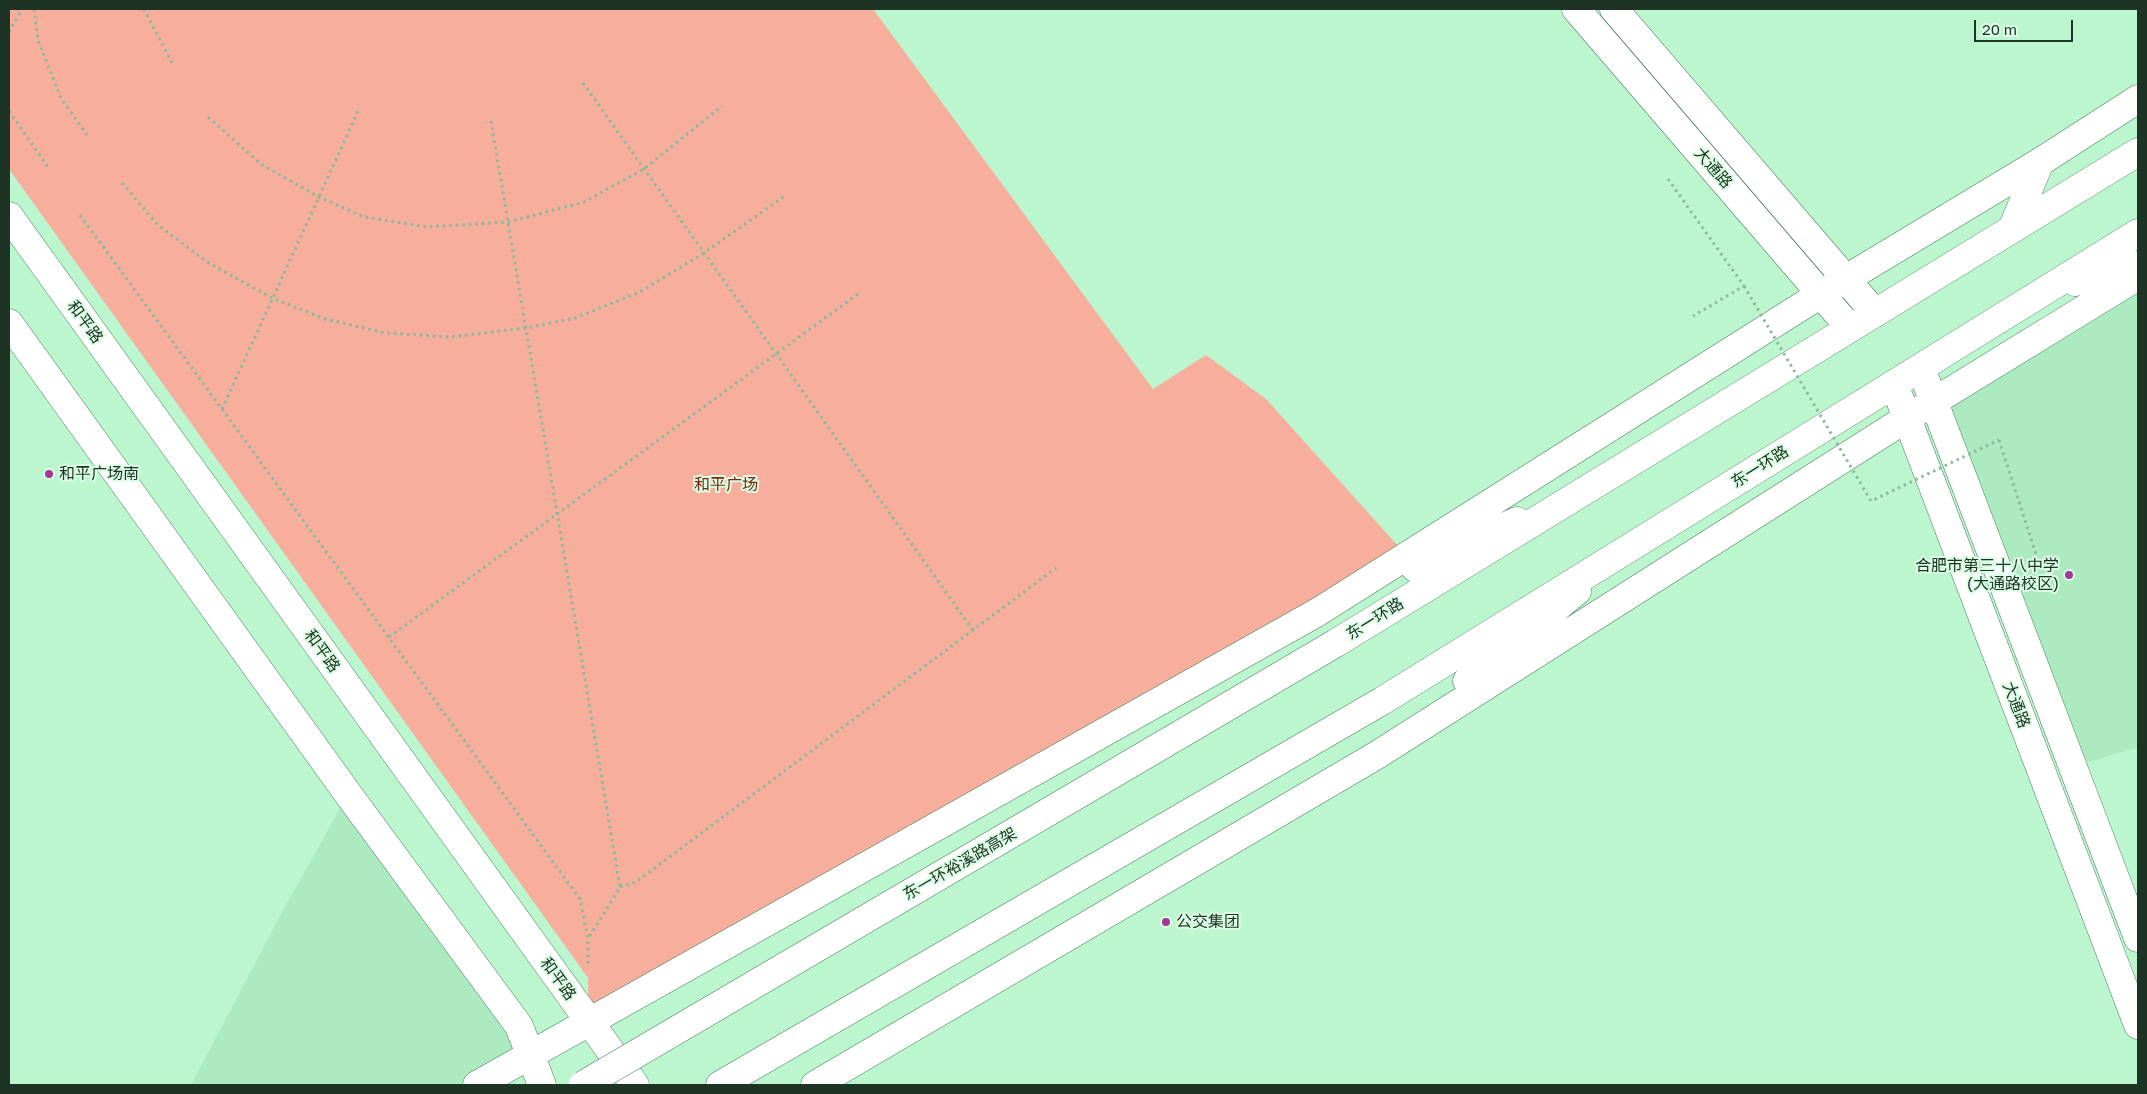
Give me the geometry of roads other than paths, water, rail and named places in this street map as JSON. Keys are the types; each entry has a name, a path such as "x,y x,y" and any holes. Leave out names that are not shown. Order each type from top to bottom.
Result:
{"main road":[{"name":"大通路","path":"1576,9 1850,328"},
{"name":"大通路","path":"1614,9 1875,313"},
{"path":"477,1085 1318,612 1845,278 2040,162 2138,99"},
{"name":"东一环路","path":"1336,643 2138,152"},
{"path":"2012,229 2040,162"},
{"name":"和平路","path":"9,216 634,1085"},
{"name":"东一环路","path":"720,1085 1382,701 2138,233"},
{"path":"2049,288 2138,265"},
{"path":"815,1085 1377,755 1907,418 2138,276"},
{"path":"9,323 348,794 518,1026 542,1085"},
{"name":"大通路","path":"1920,368 2138,938"},
{"name":"大通路","path":"1894,384 2138,1025"},
{"path":"1318,612 1582,492"},
{"path":"1377,755 1627,549"},
{"name":"东一环裕溪路高架","path":"584,1085 1336,643"}],"place":[{"name":"和平广场南","path":"49,474"},
{"name":"合肥市第三十八中学 (大通路校区)","path":"2069,575"},
{"name":"公交集团","path":"1166,922"}],"park label":[{"name":"和平广场","path":"726,485"}]}
